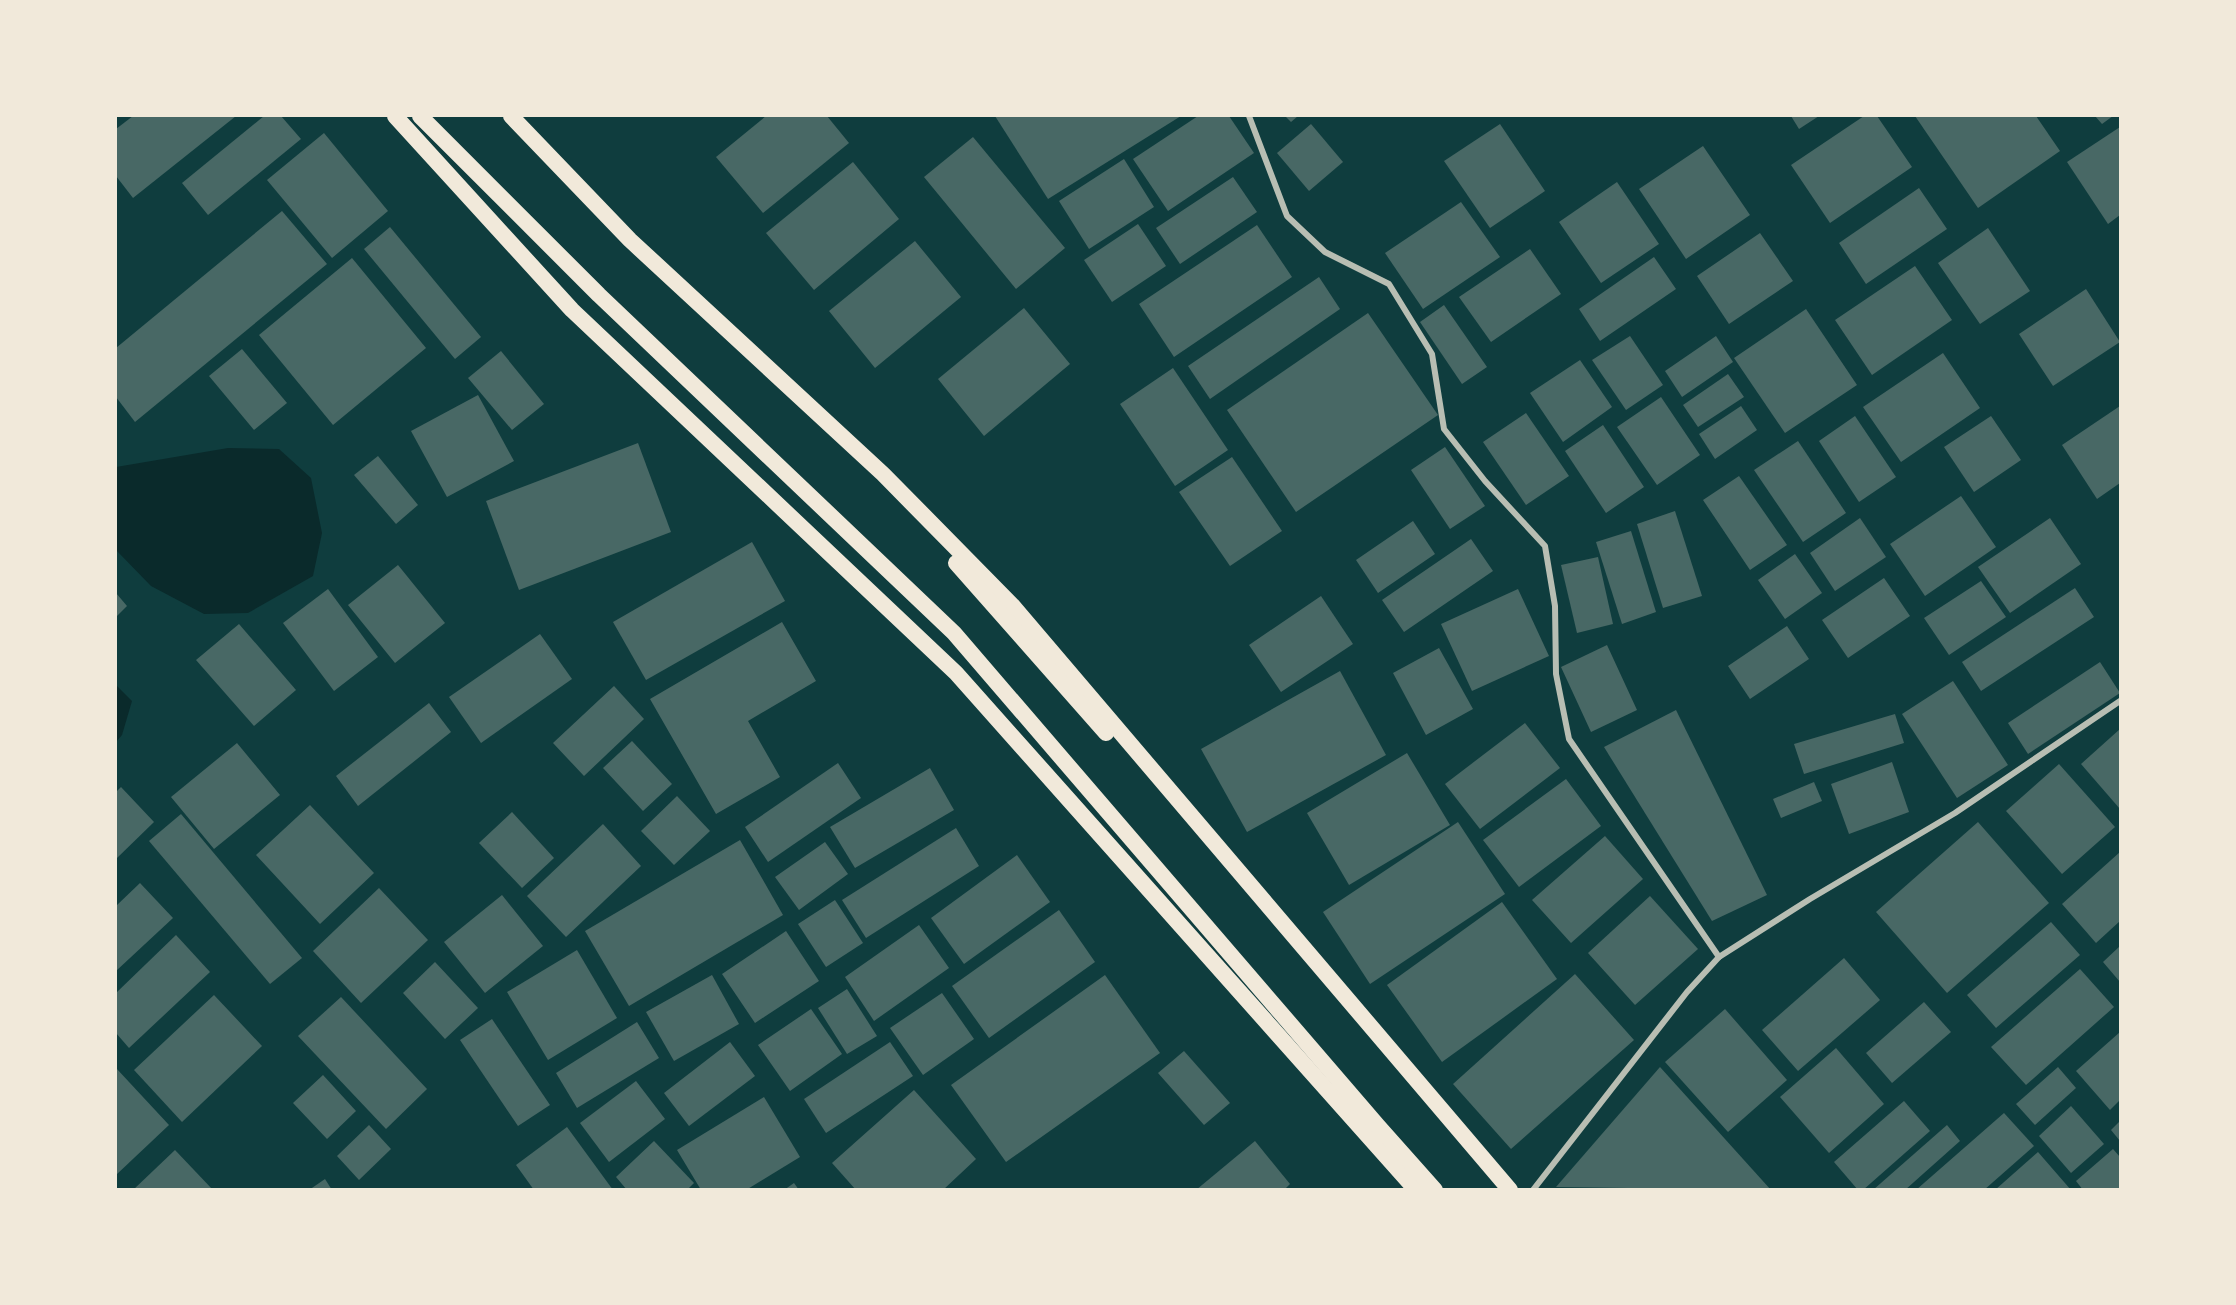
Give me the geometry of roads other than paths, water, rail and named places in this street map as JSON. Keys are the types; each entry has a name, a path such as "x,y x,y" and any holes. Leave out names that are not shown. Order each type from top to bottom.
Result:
{"highway":[{"path":"395,116 572,310 956,672 1416,1190"},
{"path":"420,116 599,295 954,633 1370,1117 1436,1190"},
{"path":"503,116 893,492 1187,824 1498,1190"},
{"path":"511,116 630,240 883,474 1012,605 1510,1190"}],"street":[{"path":"1249,116 1287,216 1325,252 1389,284 1432,354 1444,429 1485,481 1545,546 1555,606 1556,674 1569,739 1719,957"},
{"path":"1533,1190 1687,992 1719,957 1810,899 1955,813 2121,701"}],"water":[{"path":"228,448 279,449 311,478 322,533 313,576 248,613 204,614 151,586 116,550 116,467"},
{"path":"116,685 132,701 122,735 116,742"}]}
